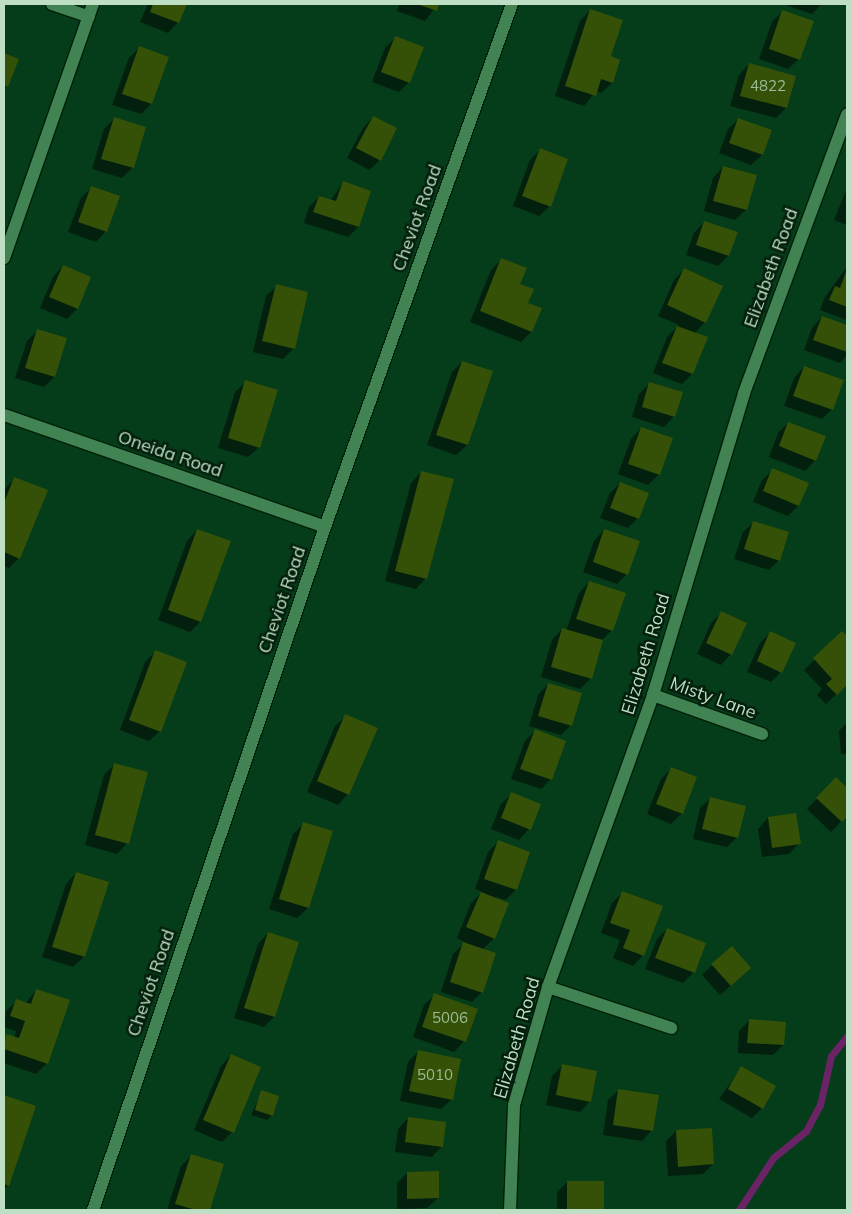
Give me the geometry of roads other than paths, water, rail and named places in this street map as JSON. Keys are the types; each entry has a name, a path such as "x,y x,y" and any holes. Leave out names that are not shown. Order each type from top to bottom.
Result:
{"street":[{"path":"52,4 89,17"},
{"path":"4,258 94,4"},
{"name":"Cheviot Road","path":"93,1210 325,528 512,4"},
{"name":"Elizabeth Road","path":"510,1210 514,1105 548,987 653,696 744,393 847,114"},
{"name":"Oneida Road","path":"4,415 325,528"},
{"name":"Misty Lane","path":"653,696 762,734"},
{"path":"548,987 671,1028"}],"waterway":[{"path":"739,1210 773,1158 806,1131 820,1105 831,1056 847,1036"}]}
